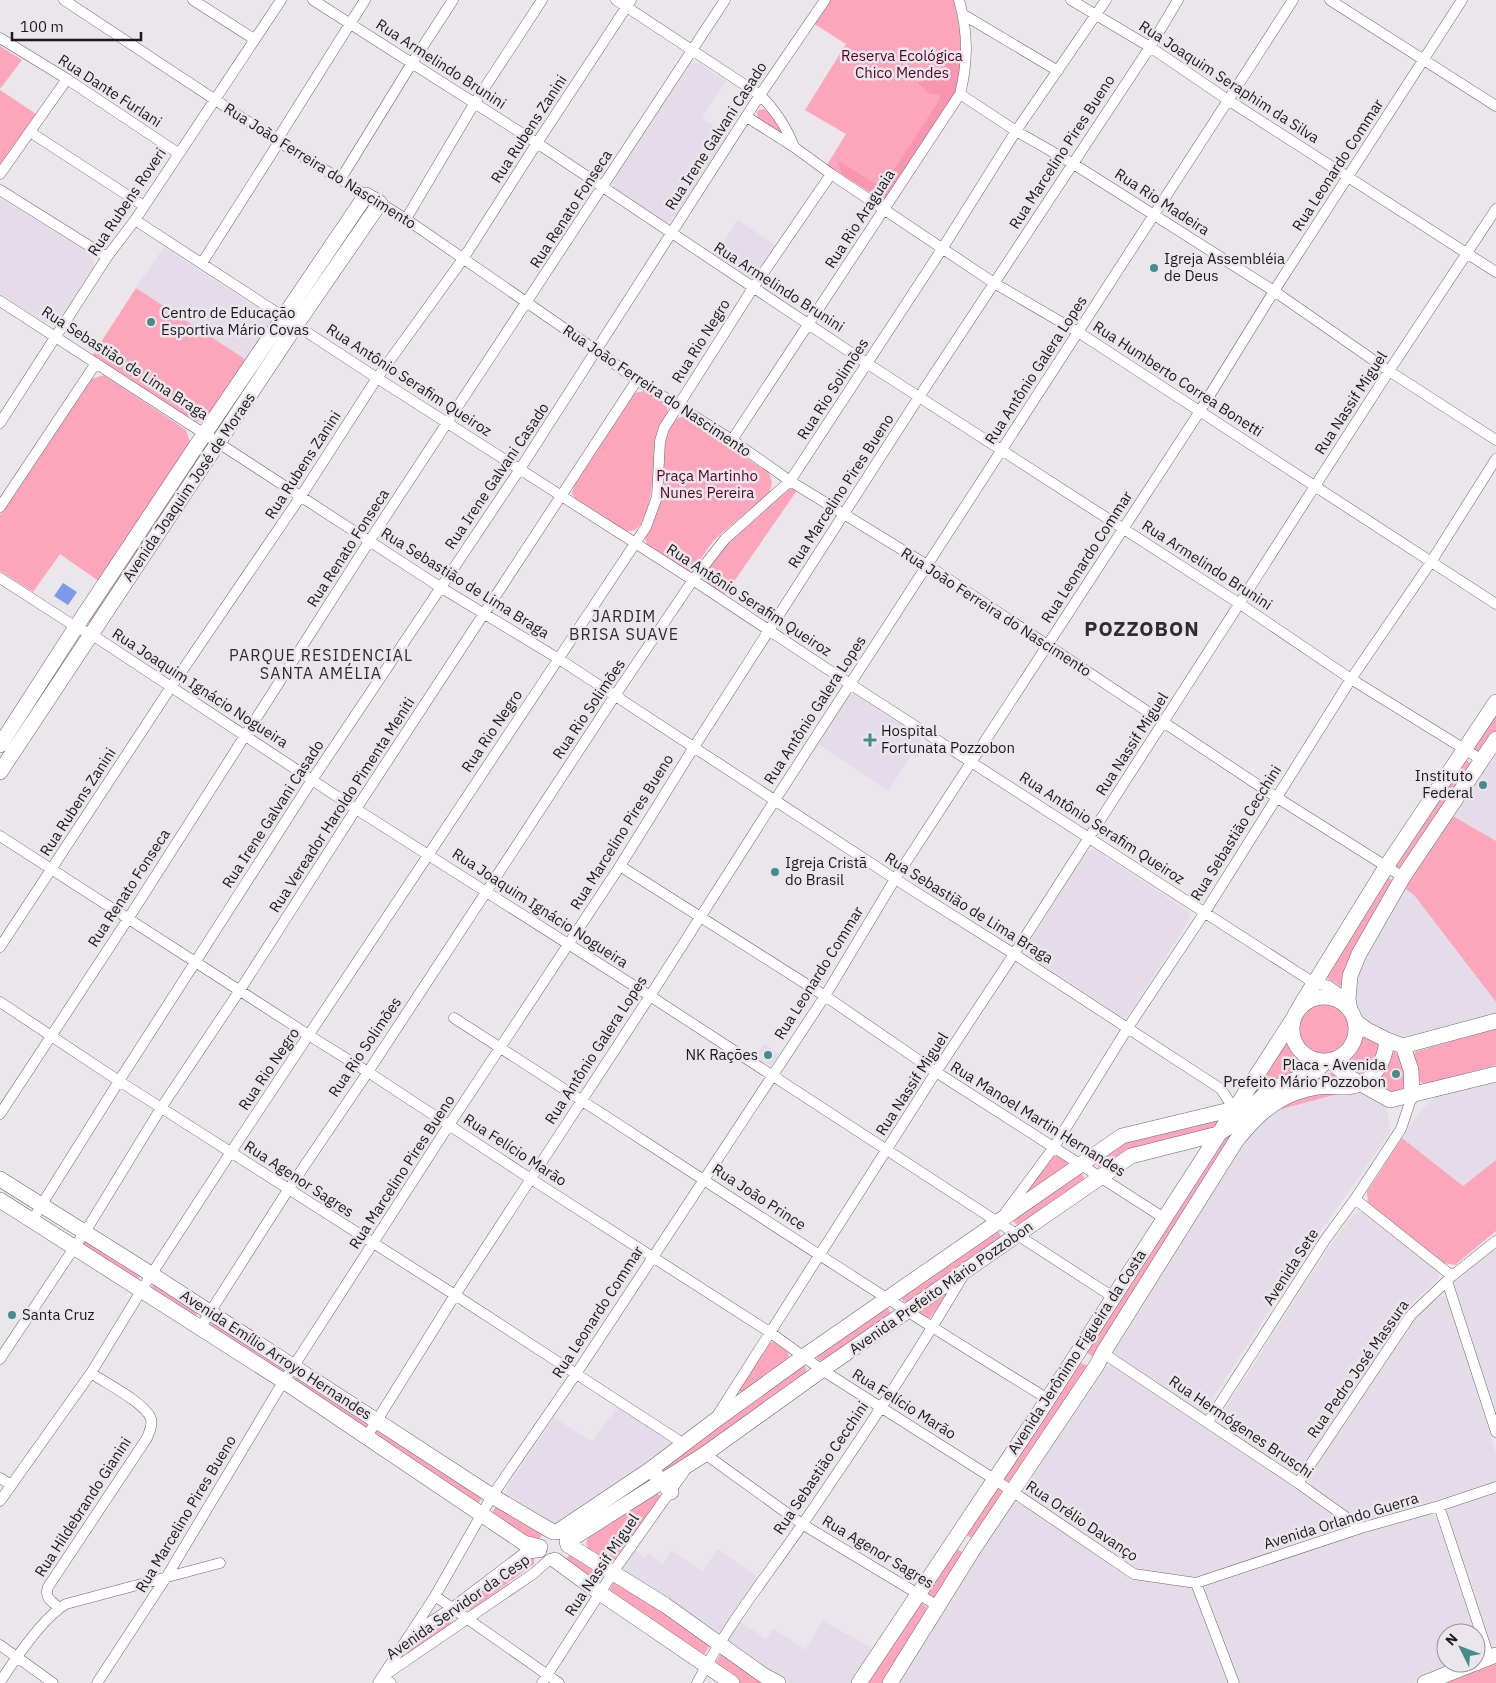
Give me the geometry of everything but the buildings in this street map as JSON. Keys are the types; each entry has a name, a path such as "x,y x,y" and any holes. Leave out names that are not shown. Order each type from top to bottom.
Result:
{"main road":[{"name":"Rua João Ferreira do Nascimento","path":"366,195 380,203"},
{"name":"Avenida Joaquim José de Moraes","path":"0,745 205,433 366,195"},
{"name":"Avenida Joaquim José de Moraes","path":"0,772 296,325 380,203"},
{"name":"Avenida Jerônimo Figueira da Costa","path":"859,1683 1078,1353 1296,1013 1386,867 1496,702"},
{"path":"1496,739 1403,877 1353,967 1349,984 1350,1012 1356,1034 1352,1046 1343,1055 1328,1061 1312,1060 1298,1049 1291,1031 1296,1013 1310,1000 1322,997 1335,998 1350,1012 1367,1030 1403,1046 1496,1021"},
{"path":"1361,1084 1369,1080 1381,1064 1387,1040"},
{"path":"1403,1046 1411,1070 1412,1096"},
{"path":"1328,1061 1347,1076 1390,1100 1496,1074"},
{"name":"Avenida Prefeito Mário Pozzobon","path":"561,1538 666,1487 690,1464 822,1370 1131,1156 1218,1134 1238,1121 1264,1095 1277,1087 1316,1071 1328,1061"},
{"name":"Avenida Jerônimo Figueira da Costa","path":"890,1683 938,1606 1100,1359 1236,1141 1251,1122 1267,1108 1292,1094 1318,1087 1361,1084"},
{"name":"Avenida Prefeito Mário Pozzobon","path":"561,1538 713,1422 803,1357 1122,1136 1234,1109"},
{"name":"Avenida Emílio Arroyo Hernandes","path":"0,1178 492,1496 665,1605 763,1675 778,1683"},
{"name":"Avenida Emílio Arroyo Hernandes","path":"0,1200 284,1382 524,1543 546,1555 600,1594 732,1683"},
{"path":"1078,1353 1100,1359"},
{"path":"651,1469 666,1487"},
{"path":"543,1537 561,1538 566,1553 559,1559 546,1555 543,1537"},
{"path":"1425,1683 1451,1673"}],"street":[{"name":"Rua João Ferreira do Nascimento","path":"64,0 278,141 366,195"},
{"path":"193,0 254,39"},
{"name":"Rua Rubens Roveri","path":"0,423 108,257 135,220 281,0"},
{"name":"Rua Armelindo Brunini","path":"313,0 537,143 670,234 1240,604 1351,679 1482,760"},
{"path":"202,263 365,0"},
{"path":"340,180 453,0"},
{"path":"406,219 474,104 542,0"},
{"name":"Rua Humberto Correa Bonetti","path":"616,0 629,4 692,52 760,95 788,132 794,147"},
{"name":"Rua Renato Fonseca","path":"0,1114 246,736 370,540 692,52 724,0"},
{"name":"Rua Irene Galvani Casado","path":"32,1221 119,1081 312,780 520,469 670,234 748,117 760,95 825,0"},
{"name":"Rua Rio Araguaia","path":"732,440 960,94 964,80 967,52 964,16 959,0"},
{"name":"Rua Joaquim Seraphim da Silva","path":"1071,0 1150,47 1228,100 1496,272"},
{"name":"Rua Rio Solimões","path":"200,1328 288,1190 693,580 725,539 790,481 868,364 1016,131 1106,0"},
{"name":"Rua Marcelino Pires Bueno","path":"97,1683 167,1576 284,1382 449,1125 620,866 694,747 919,397 1150,47 1178,0"},
{"name":"Rua Antônio Galera Lopes","path":"366,1438 455,1295 1293,0"},
{"path":"1330,0 1496,106"},
{"name":"Rua Leonardo Commar","path":"384,1681 492,1496 576,1374 825,996 895,880 1048,646 1122,528 1200,411 1274,292 1462,0"},
{"name":"Rua Rubens Zanini","path":"0,948 171,687 301,496 376,378 464,259 537,143 629,4"},
{"path":"964,16 1058,71"},
{"name":"Rua Dante Furlani","path":"0,38 67,79 178,153"},
{"path":"0,174 67,79"},
{"name":"Rua Rio Madeira","path":"960,94 1274,292 1389,371 1496,440"},
{"name":"Rua Humberto Correa Bonetti","path":"748,117 994,283 1078,332 1496,604"},
{"path":"30,132 144,206"},
{"name":"Rua Rio Negro","path":"0,1501 91,1373 151,1274 231,1152 310,1036 646,527 657,497 660,441 664,428 753,288 831,174"},
{"path":"0,190 108,257"},
{"name":"Rua João Ferreira do Nascimento","path":"380,203 406,219 637,380 732,440 790,481 927,565 1276,797 1403,877"},
{"name":"Rua Nassif Miguel","path":"713,1422 936,1072 1090,837 1389,371 1496,209"},
{"name":"Rua Antônio Serafim Queiroz","path":"135,220 376,378 693,580 850,684 1314,983 1329,986 1336,990 1343,996 1350,1012"},
{"name":"Rua Sebastião de Lima Braga","path":"0,301 440,587 558,659 895,880 1014,954 1221,1089 1234,1109"},
{"path":"0,507 96,363"},
{"name":"Rua Vereador Haroldo Pimenta Meniti","path":"0,1359 84,1232 161,1108 240,990 356,809 637,380"},
{"name":"Rua Sebastião Cecchini","path":"999,1222 1054,1147 1127,1029 1205,912 1351,679 1430,562 1496,459"},
{"name":"Rua Joaquim Ignácio Nogueira","path":"0,578 76,627 91,634 356,809 650,996 1019,1234 1113,1297"},
{"name":"Rua Felício Marão","path":"0,836 771,1332 822,1370 1012,1492"},
{"name":"Rua Manoel Martin Hernandes","path":"620,866 699,918 825,996 936,1072 1164,1218"},
{"name":"Rua Agenor Sagres","path":"0,1002 119,1081 455,1295 684,1444"},
{"name":"Rua João Prince","path":"454,1018 821,1255 887,1300 1048,1399"},
{"name":"Avenida Sete","path":"1208,1422 1325,1240 1355,1199 1401,1129 1412,1096"},
{"path":"1390,1100 1400,1113 1401,1129"},
{"path":"1355,1199 1450,1278 1496,1432"},
{"name":"Rua Pedro José Massura","path":"1298,1483 1411,1315 1450,1278 1496,1241"},
{"name":"Rua Sebastião Cecchini","path":"697,1683 719,1644 881,1407 932,1328 967,1269"},
{"name":"Rua Hermógenes Bruschi","path":"1100,1359 1208,1422 1361,1528"},
{"name":"Rua Hildebrando Gianini","path":"60,1608 48,1599 46,1593 48,1588 147,1438 151,1427 151,1418 138,1404 91,1373"},
{"name":"Rua Agenor Sagres","path":"704,1454 802,1524 938,1606"},
{"path":"0,1478 10,1485"},
{"name":"Rua Nassif Miguel","path":"544,1679 600,1594 666,1487"},
{"name":"Avenida Orlando Guerra","path":"1196,1583 1361,1528 1439,1506 1496,1487"},
{"name":"Rua Orélio Davanço","path":"1012,1492 1134,1574 1196,1583"},
{"path":"1439,1506 1473,1623"},
{"name":"Avenida Servidor da Cesp","path":"410,1636 452,1608 523,1554 546,1555"},
{"name":"Avenida Servidor da Cesp","path":"384,1681 467,1619 532,1574 546,1555"},
{"path":"0,1682 16,1657 54,1612 66,1604 220,1563"},
{"path":"1196,1583 1234,1683"},
{"path":"435,1596 544,1679 560,1683"},
{"path":"0,1645 53,1683"}],"shaded area":[{"path":"963,51 956,91 886,200 882,200 842,174 837,160 882,188 940,99 939,95 927,93 917,83 928,78 946,81 944,65"},
{"path":"692,63 699,63 726,81 702,118 730,136 672,220 665,223 614,188 611,183 685,68"},
{"path":"0,199 90,254 94,261 94,266 59,321 54,324 44,322 0,294"},
{"path":"738,220 775,245 757,275 751,278 744,278 713,257"},
{"path":"164,247 266,314 271,326 248,361 136,288"},
{"name":"Hospital Fortunata Pozzobon","path":"857,694 923,737 888,791 817,743 848,696"},
{"name":"Instituto Federal","path":"1496,746 1496,841 1451,815"},
{"path":"1094,849 1189,912 1190,919 1128,1016 1122,1017 1029,956 1026,947 1086,852"},
{"path":"1403,887 1414,895 1496,1002 1496,1013 1402,1037 1390,1036 1360,1018 1357,1012 1353,976"},
{"name":"NK Rações","path":"764,1044 779,1054 774,1063 769,1065 756,1057"},
{"path":"1496,1077 1496,1160 1463,1186 1402,1138 1426,1105 1445,1090"},
{"path":"1349,1091 1373,1096 1386,1107 1391,1131 1319,1234 1206,1409 1200,1412 1115,1354 1113,1348 1239,1143 1267,1113"},
{"path":"1362,1212 1438,1271 1439,1278 1415,1300 1406,1312 1303,1468 1288,1471 1224,1426 1221,1415 1329,1247 1354,1214"},
{"path":"1496,1246 1496,1419 1454,1288 1456,1279"},
{"path":"1443,1295 1447,1299 1496,1453 1496,1481 1367,1522 1356,1520 1310,1485 1309,1476 1415,1318 1425,1306"},
{"path":"1101,1365 1114,1366 1294,1488 1336,1517 1339,1522 1338,1526 1331,1531 1200,1578 1193,1578 1137,1570 1023,1494 1021,1487"},
{"path":"617,1407 670,1440 673,1445 559,1523 547,1522 509,1499 506,1489 554,1417 592,1442"},
{"path":"1496,1493 1496,1648 1489,1643 1486,1634 1486,1623 1482,1623 1446,1515 1449,1508"},
{"path":"1014,1503 1020,1503 1132,1577 1193,1588 1230,1683 894,1683 1008,1507"},
{"path":"1430,1514 1437,1519 1472,1623 1436,1623 1436,1673 1439,1673 1413,1683 1239,1683 1202,1590 1205,1584 1362,1533"},
{"path":"634,1548 645,1558 648,1553 663,1565 671,1550 702,1571 718,1549 759,1578 722,1632 714,1633 624,1571 623,1563"},
{"path":"739,1621 766,1639 773,1628 805,1650 823,1621 876,1650 854,1683 790,1683 765,1670 728,1644 728,1635"}],"green space":[{"name":"Reserva Ecológica Chico Mendes","path":"829,0 955,0 963,51 960,80 882,200 827,165 846,134 805,110 846,44 813,23"},
{"path":"0,46 22,60 0,89"},
{"path":"0,90 36,114 0,166"},
{"path":"763,109 767,111 786,133 786,137 758,119 757,112"},
{"name":"Centro de Educação Esportiva Mário Covas","path":"136,288 248,361 207,422 194,421 92,356"},
{"path":"104,375 186,430 191,445 100,582 60,554 33,592 0,571 0,515 91,379"},
{"path":"645,391 666,404 668,411 665,418 647,513 638,528 628,531 623,530 576,500 572,493 575,483 635,393"},
{"name":"Praça Martinho Nunes Pereira","path":"683,417 768,472 772,483 768,494 714,540 693,570 686,572 647,545 645,537 668,429 674,419"},
{"path":"207,442 209,444 90,623 88,623"},
{"path":"791,488 798,489 724,596 708,585 704,577 717,555 741,530"},
{"path":"1496,708 1496,733 1479,753 1473,748"},
{"path":"1465,760 1472,764 1399,870 1394,866"},
{"path":"1451,815 1496,841 1496,1002 1414,895 1403,887"},
{"path":"1387,877 1392,880 1394,885 1343,989 1328,979 1327,976"},
{"path":"1318,1003 1328,1003 1338,1007 1346,1015 1350,1030 1346,1045 1338,1053 1328,1057 1318,1057 1308,1053 1300,1045 1296,1035 1296,1025 1300,1015 1308,1007"},
{"path":"1496,1028 1496,1065 1424,1085 1415,1077 1412,1059 1415,1052"},
{"path":"1360,1031 1379,1043 1382,1055 1361,1076 1349,1072 1339,1061 1351,1052"},
{"path":"1287,1037 1295,1053 1308,1062 1306,1069 1235,1114"},
{"path":"1394,1051 1405,1062 1405,1088 1394,1094 1373,1087 1376,1078"},
{"path":"1330,1073 1343,1076 1349,1082 1347,1084 1331,1082 1301,1087 1274,1100 1240,1131 1100,1352 1094,1357 1087,1353 1087,1346 1220,1137 1235,1129 1252,1110 1279,1089"},
{"path":"1349,1091 1267,1113 1301,1096"},
{"path":"1222,1116 1216,1127 1102,1168 1099,1168 1096,1164 1096,1161 1118,1144"},
{"path":"1402,1138 1463,1186 1496,1160 1496,1231 1455,1265 1444,1263 1368,1205 1367,1192"},
{"path":"1061,1156 1067,1161 1068,1165 1021,1199 1051,1157"},
{"path":"1077,1172 1082,1174 1084,1180 1021,1225 1017,1225 1013,1221 1014,1217"},
{"path":"995,1230 999,1232 1001,1238 907,1302 903,1301 901,1297"},
{"path":"85,1240 140,1271 140,1276 137,1280 83,1244"},
{"path":"154,1284 198,1312 196,1316 192,1317 150,1289"},
{"path":"947,1293 930,1318 924,1317 919,1313 919,1307"},
{"path":"885,1307 888,1308 891,1314 824,1361 818,1360 816,1356"},
{"path":"211,1321 286,1368 282,1373 209,1329"},
{"path":"774,1342 788,1352 789,1357 745,1393 741,1393 739,1388 768,1343"},
{"path":"1075,1364 1087,1365 1088,1373 1008,1485 1002,1481"},
{"path":"803,1365 807,1373 672,1472 664,1472 662,1468"},
{"path":"297,1376 369,1422 366,1427 294,1381"},
{"path":"377,1427 480,1494 481,1499 478,1504 373,1434"},
{"path":"998,1487 1003,1490 1004,1496 977,1539 971,1538 966,1534"},
{"path":"656,1493 661,1498 618,1558 613,1562 608,1562 588,1549 586,1543 588,1538"},
{"path":"500,1507 543,1533 537,1543 491,1514 495,1508"},
{"path":"957,1549 962,1552 963,1557 938,1599 927,1596 925,1591"},
{"path":"572,1552 600,1571 601,1576 597,1583 565,1560"},
{"path":"532,1557 534,1564 472,1609 466,1608 465,1604 526,1558"},
{"path":"613,1583 619,1583 708,1641 709,1646 704,1655 699,1656 609,1591"},
{"path":"920,1603 926,1606 928,1613 882,1683 864,1683"},
{"path":"447,1616 450,1617 450,1626 410,1655 407,1654 413,1641 418,1636"},
{"path":"720,1655 725,1655 769,1683 738,1683 717,1669 716,1662"},
{"path":"1496,1661 1496,1683 1440,1683 1465,1673 1486,1673 1486,1665"}],"water":[{"path":"63,583 77,592 68,605 54,596"}],"place":[{"name":"Igreja Assembléia de Deus","path":"1154,268"},
{"name":"Centro de Educação Esportiva Mário Covas","path":"151,322"},
{"name":"Hospital Fortunata Pozzobon","path":"870,740"},
{"name":"Instituto Federal","path":"1483,785"},
{"name":"Igreja Cristã do Brasil","path":"775,872"},
{"name":"NK Rações","path":"768,1055"},
{"name":"Placa - Avenida Prefeito Mário Pozzobon","path":"1396,1074"},
{"name":"Santa Cruz","path":"12,1315"}],"district":[{"name":"JARDIM BRISA SUAVE","path":"624,625"},
{"name":"POZZOBON","path":"1142,629"},
{"name":"PARQUE RESIDENCIAL SANTA AMÉLIA","path":"321,664"}]}
